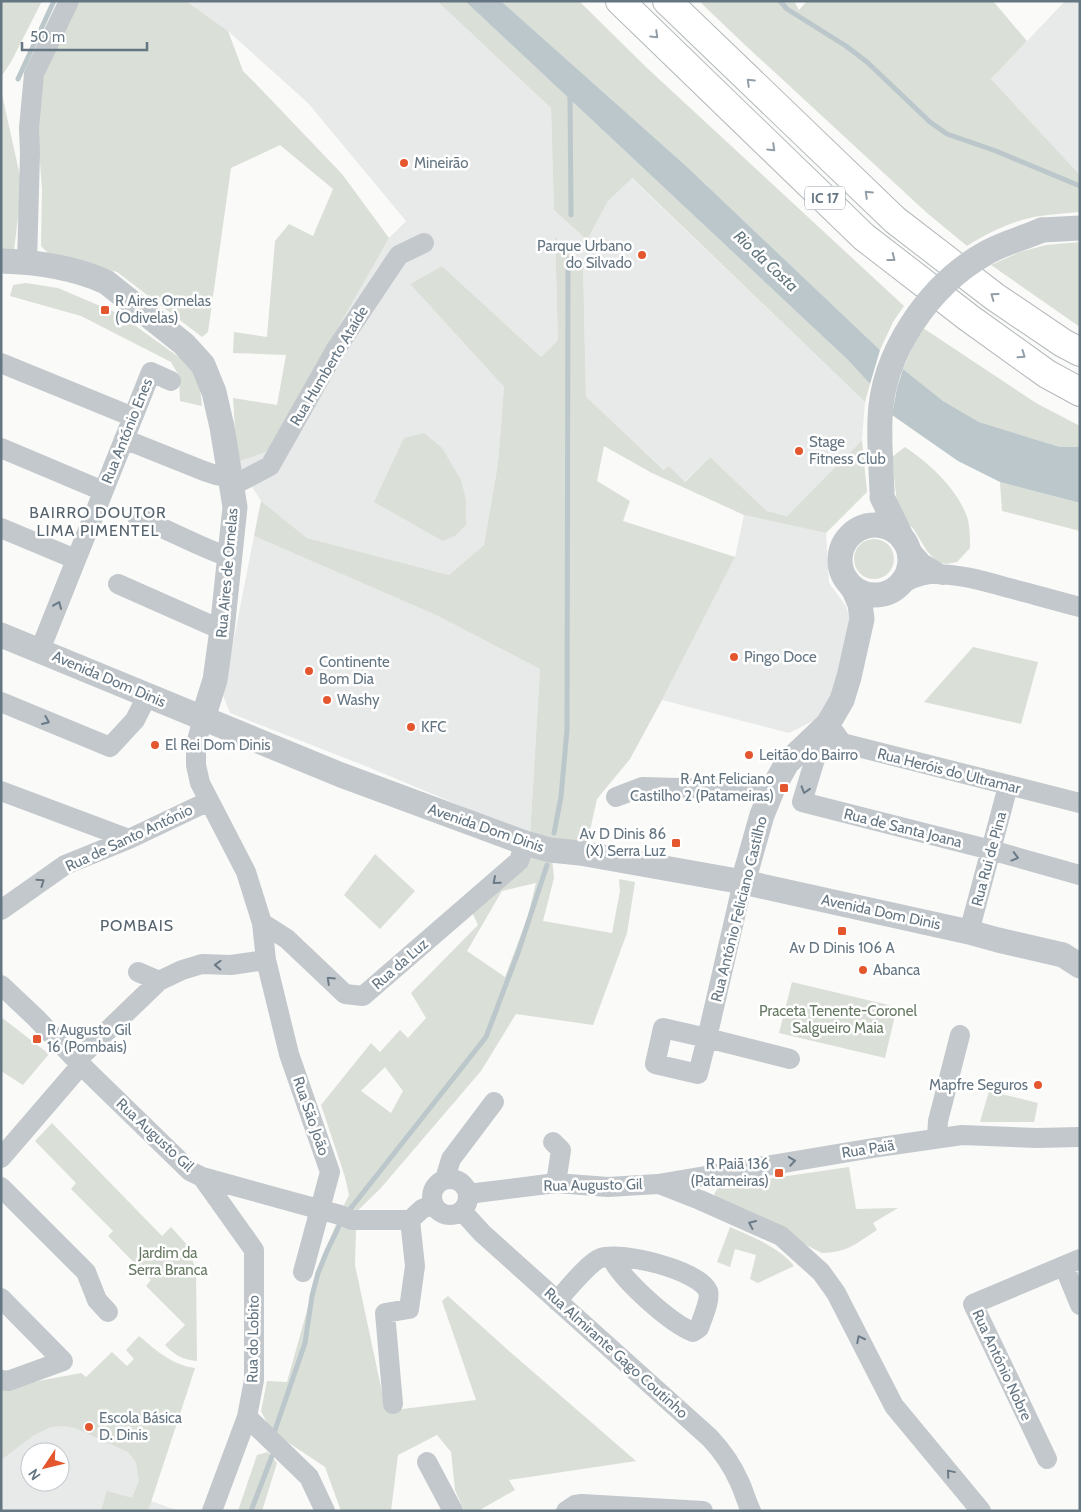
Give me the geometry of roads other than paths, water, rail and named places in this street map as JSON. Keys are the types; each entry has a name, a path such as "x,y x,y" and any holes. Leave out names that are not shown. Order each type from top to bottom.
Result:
{"highway":[{"name":"IC 17","path":"620,1 864,237 969,318 1048,374 1080,392"},
{"name":"IC 17","path":"667,1 895,220 995,296 1071,348"}],"street":[{"path":"28,262 30,154 28,128 34,74 68,1"},
{"path":"862,619 860,604 842,569 841,552 844,543 876,510 882,494 880,419 883,389 901,342 912,322 928,300 945,282 987,252 1042,230 1080,228"},
{"name":"Rua Humberto Ataíde","path":"231,482 270,466 336,349 399,255 424,243"},
{"name":"Rua Aires de Ornelas","path":"1,261 28,262 71,270 91,275 106,282 184,344 203,365 214,392 222,427 235,507 231,558 215,680 203,718"},
{"path":"1,363 133,417"},
{"name":"Rua António Enes","path":"40,650 151,372 171,381"},
{"path":"124,439 231,482"},
{"path":"1,448 103,491"},
{"path":"862,619 868,609 902,582 907,574 909,565 909,555 905,542 882,494"},
{"path":"138,517 172,531 213,552 231,558"},
{"path":"856,530 863,527 880,525 896,532 922,563 942,575"},
{"path":"1,528 76,560"},
{"path":"845,578 859,591 868,594 878,594 891,590 906,581 929,574 976,579 1080,607"},
{"path":"118,584 222,630"},
{"name":"Rua António Feliciano Castilho","path":"790,1059 707,1038 743,882 762,815 773,788 787,764 828,734 849,677 862,619"},
{"name":"Avenida Dom Dinis","path":"1,635 341,775 525,843 550,850 586,854 743,882 969,932 1063,955 1080,966"},
{"path":"1,702 110,747 135,720 147,696"},
{"name":"Rua São João","path":"203,718 196,744 196,765 200,783 246,872 262,923 266,960 289,1054 330,1172 338,1215 303,1272"},
{"name":"Rua Heróis do Ultramar","path":"828,734 1008,786 1080,804"},
{"name":"Rua de Santa Joana","path":"828,734 825,746 815,759 802,802 1080,874"},
{"path":"616,797 642,787 718,789 756,786 773,788"},
{"name":"Rua Rui de Pina","path":"969,932 1008,786"},
{"path":"1,790 129,840"},
{"name":"Rua de Santo António","path":"1,910 65,865 129,840 209,801"},
{"name":"Rua da Luz","path":"262,923 287,939 345,994 363,996 518,861 525,843"},
{"path":"1,1158 79,1062 159,981 182,970 202,964 231,965 266,960"},
{"path":"138,972 159,981"},
{"name":"Rua Augusto Gil","path":"1,985 190,1171 202,1177 338,1215 410,1220"},
{"path":"937,1138 938,1121 960,1035"},
{"path":"393,1404 385,1313 409,1309 415,1266 410,1220 422,1209 433,1204 432,1198 435,1186 445,1179 451,1159 494,1102"},
{"name":"Rua Paiã","path":"658,1184 962,1135 1038,1138 1080,1136"},
{"path":"553,1142 561,1150 556,1183"},
{"name":"Rua do Lobito","path":"202,1177 254,1250 254,1380 247,1417 212,1511"},
{"path":"445,1179 457,1180 466,1188 465,1202"},
{"name":"Rua Augusto Gil","path":"433,1204 440,1213 452,1215 465,1202 556,1183 608,1187 658,1184"},
{"path":"658,1184 700,1200 781,1236 821,1272 836,1293 894,1406 981,1511"},
{"path":"1,1187 86,1272 97,1300 108,1312"},
{"name":"Rua Almirante Gago Coutinho","path":"465,1202 482,1233 710,1438 721,1451 739,1480 748,1510"},
{"path":"557,1301 593,1263 601,1258 619,1256 637,1259 683,1272 697,1279 709,1293 699,1328 693,1332 683,1328 666,1315 623,1276 611,1257"},
{"name":"Rua António Nobre","path":"1047,1459 972,1304 1072,1263 1080,1305"},
{"path":"1,1298 63,1360 8,1381 1,1380"},
{"path":"247,1417 309,1477 325,1511"},
{"path":"427,1462 453,1511"},
{"path":"566,1511 574,1505 582,1504 703,1511"}],"water":[{"name":"Rio da Costa","path":"465,1 501,1 685,165 880,350 870,384 848,360"},
{"path":"903,369 943,401 979,422 1060,447 1080,447 1080,503 1000,482 958,461 892,415"}],"waterway":[{"path":"18,79 54,1"},
{"path":"780,1 787,9 846,46 867,62 930,122 947,134 996,151 1080,186"},
{"path":"570,95 571,215"},
{"path":"554,833 561,797 567,730 568,259"},
{"path":"347,1213 486,1037 519,950 547,865"},
{"path":"274,1433 305,1343 312,1296 318,1273 342,1220"},
{"path":"251,1511 272,1456"}],"place":[{"name":"Mineirão","path":"404,163"},
{"name":"Parque Urbano do Silvado","path":"642,255"},
{"name":"R Aires Ornelas (Odivelas)","path":"105,310"},
{"name":"Stage Fitness Club","path":"799,451"},
{"name":"Pingo Doce","path":"734,657"},
{"name":"Continente Bom Dia","path":"309,671"},
{"name":"Washy","path":"327,700"},
{"name":"KFC","path":"411,727"},
{"name":"El Rei Dom Dinis","path":"155,745"},
{"name":"Leitão do Bairro","path":"749,755"},
{"name":"R Ant Feliciano Castilho 2 (Patameiras)","path":"784,788"},
{"name":"Av D Dinis 86 (X) Serra Luz","path":"676,843"},
{"name":"Av D Dinis 106 A","path":"842,931"},
{"name":"Abanca","path":"863,970"},
{"name":"R Augusto Gil 16 (Pombais)","path":"37,1039"},
{"name":"Mapfre Seguros","path":"1038,1085"},
{"name":"R Paiã 136 (Patameiras)","path":"779,1173"},
{"name":"Escola Básica D. Dinis","path":"89,1427"}],"district":[{"name":"BAIRRO DOUTOR LIMA PIMENTEL","path":"98,521"},
{"name":"POMBAIS","path":"137,925"}],"park label":[{"name":"Praceta Tenente-Coronel Salgueiro Maia","path":"838,1020"},
{"name":"Jardim da Serra Branca","path":"168,1262"}]}
